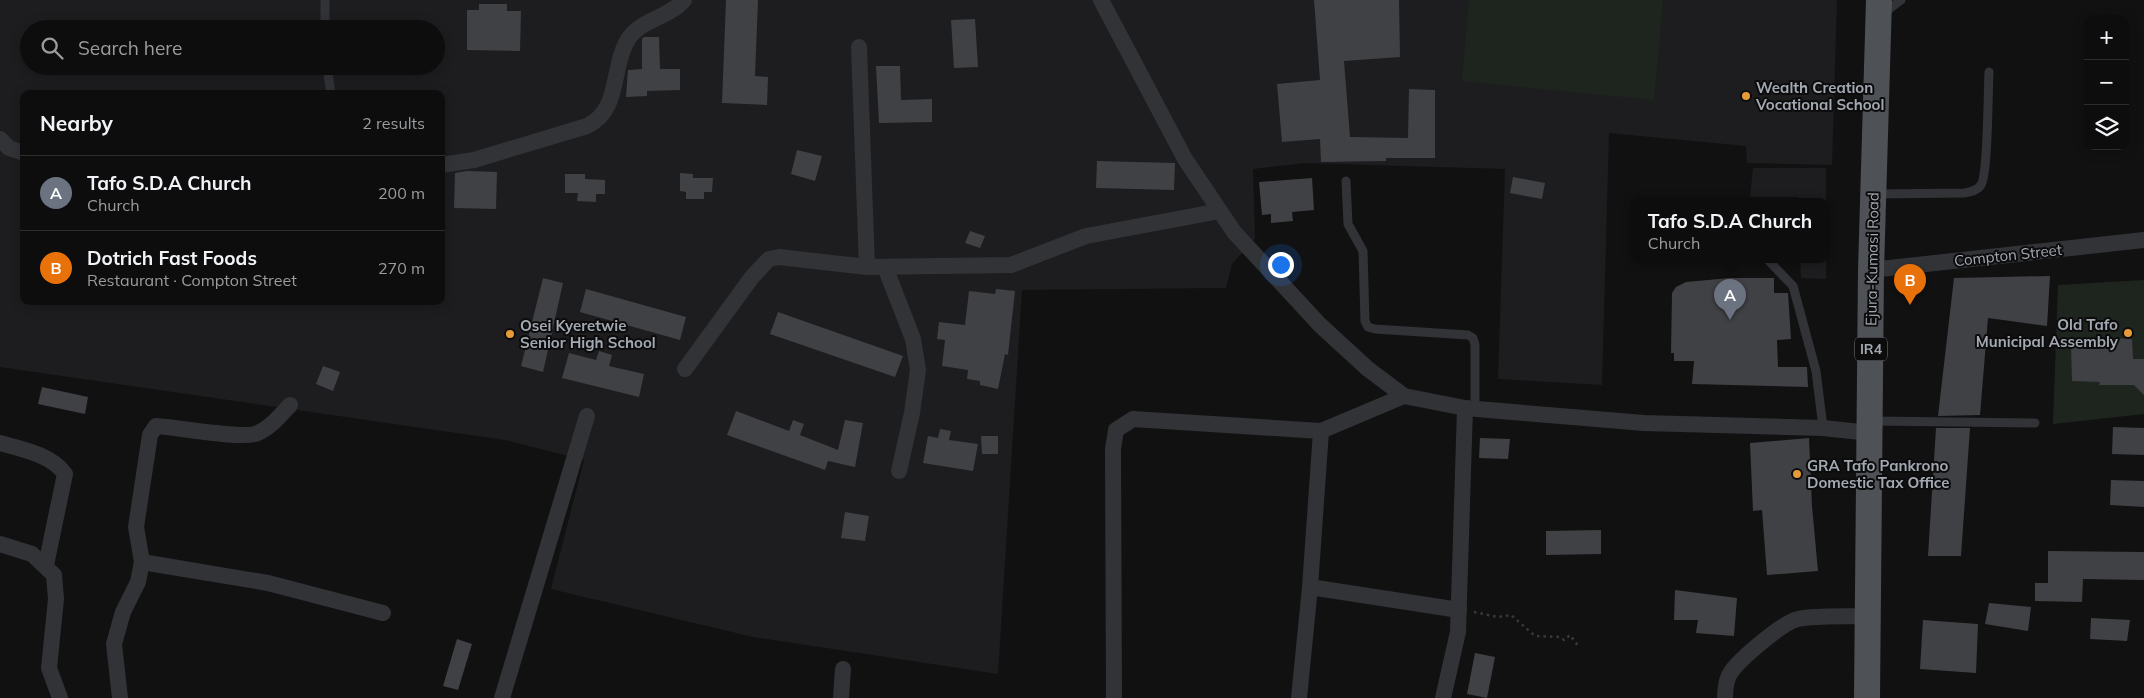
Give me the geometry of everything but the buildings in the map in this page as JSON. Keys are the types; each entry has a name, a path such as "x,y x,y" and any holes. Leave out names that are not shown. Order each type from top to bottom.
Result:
{"main road":[{"name":"Ejura-Kumasi Road","path":"1867,698 1871,270 1879,9"}],"street":[{"path":"445,164 474,160 587,126 599,120 609,105 616,72 626,43 631,35 637,28 678,7 684,0"},
{"path":"1101,0 1185,159 1234,232 1320,325 1368,369 1404,396 1470,408 1644,423 1823,428 1870,427"},
{"path":"858,47 867,268"},
{"path":"0,139 9,148 20,152"},
{"path":"685,369 752,277 769,258 779,257 867,268 1011,265 1086,236 1220,211"},
{"name":"Compton Street","path":"1871,270 2144,240"},
{"path":"885,267 913,339 918,370 912,413 899,471"},
{"path":"1114,698 1113,449 1116,430 1133,419 1321,431 1404,396"},
{"path":"120,698 114,644 123,612 138,582 142,562 136,527 150,435 156,426 228,434 256,434 271,425 290,405"},
{"path":"1442,698 1458,632 1466,611 1470,408"},
{"path":"502,698 587,416"},
{"path":"1299,698 1310,587 1321,431"},
{"path":"0,443 47,459 59,466 65,474 46,565"},
{"path":"0,544 32,554 54,574 56,599 49,668 60,698"},
{"path":"142,562 268,583 383,613"},
{"path":"1310,587 1466,611"},
{"path":"1725,698 1725,688 1730,673 1745,657 1773,634 1796,619 1868,616"},
{"path":"841,698 844,668"}],"lane":[{"path":"325,0 325,20"},
{"path":"1879,9 1901,0"},
{"path":"1873,194 1964,193 1980,187 1984,170 1989,72"},
{"path":"328,75 330,90"},
{"path":"1346,181 1348,224 1363,251 1365,322 1368,327 1375,329 1468,335 1473,338 1475,345 1470,408"},
{"path":"1770,263 1793,286 1816,371 1823,428"},
{"path":"1870,427 2035,423"}],"path":[{"path":"1466,611 1498,617 1511,615 1535,636 1560,637 1564,640 1570,635 1579,647"}],"shaded area":[{"name":"Osei Kyeretwie Senior High School","path":"0,0 1837,0 1832,165 1747,163 1746,146 1609,133 1602,385 1498,379 1505,169 1306,163 1253,169 1255,239 1232,264 1226,288 1022,290 998,674 753,637 551,589 584,460 505,440 0,367"},
{"path":"1469,0 1663,0 1654,100 1462,81"},
{"path":"1753,168 1826,168 1826,198 1750,197"},
{"path":"1800,263 1826,263 1826,279 1801,278"},
{"path":"2144,280 2144,414 2053,424 2058,285"}],"place":[{"name":"Wealth Creation Vocational School","path":"1746,96"},
{"name":"Dotrich Fast Foods","path":"1910,305"},
{"name":"Tafo S.D.A Church","path":"1730,320"},
{"name":"Old Tafo Municipal Assembly","path":"2128,333"},
{"name":"Osei Kyeretwie Senior High School","path":"510,334"},
{"name":"GRA Tafo Pankrono Domestic Tax Office","path":"1797,474"}]}
